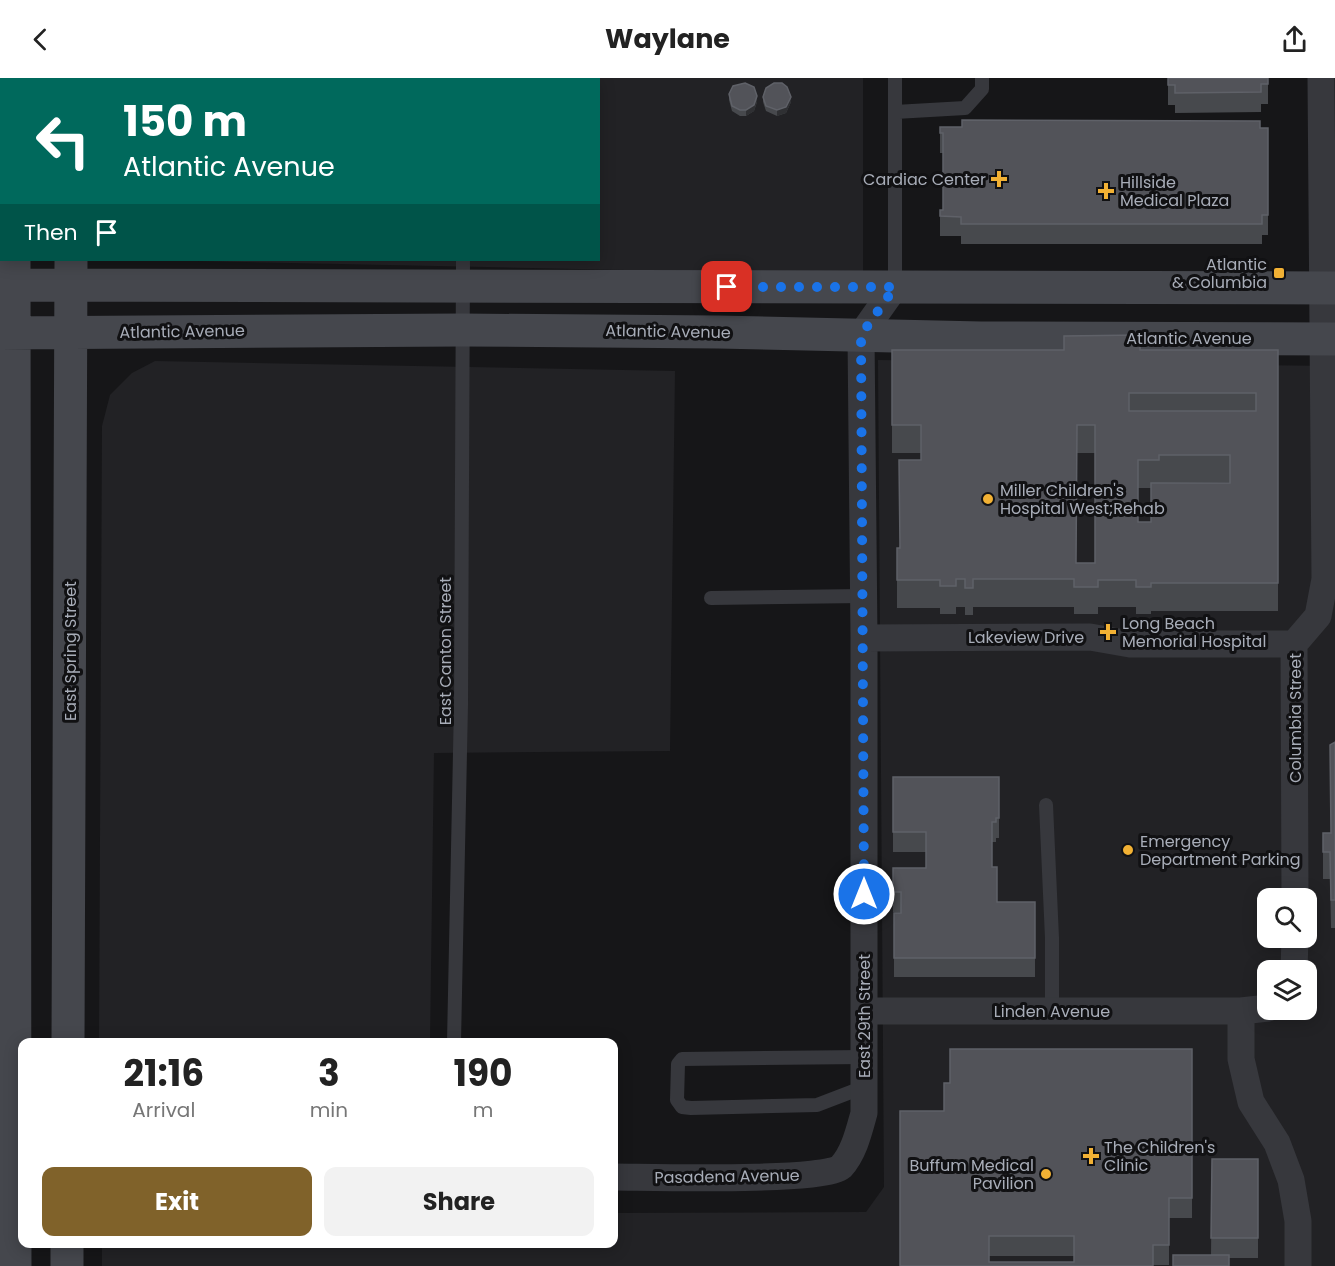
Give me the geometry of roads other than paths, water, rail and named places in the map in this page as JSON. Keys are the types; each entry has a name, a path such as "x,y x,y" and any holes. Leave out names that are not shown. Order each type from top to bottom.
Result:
{"main road":[{"path":"15,1266 7,739 6,333 9,277 71,273 463,273 895,287 1329,288"},
{"name":"East Spring Street","path":"68,1038 71,273"},
{"name":"Atlantic Avenue","path":"6,333 462,330 981,338 1330,339"},
{"path":"67,1248 67,1266"}],"street":[{"name":"Columbia Street","path":"1295,888 1294,644 1318,616 1324,579 1330,339 1321,78"},
{"path":"861,335 895,287"},
{"name":"East 29th Street","path":"840,1168 854,1146 864,1113 864,596 861,335"},
{"name":"Lakeview Drive","path":"864,638 1090,637 1130,644 1294,644"},
{"path":"1257,1009 1241,1011 1241,1059 1251,1102 1277,1143 1291,1180 1298,1221 1298,1266"},
{"name":"Linden Avenue","path":"864,1011 1241,1011"},
{"name":"Pasadena Avenue","path":"618,1177 795,1176 827,1173 840,1168"}],"lane":[{"path":"895,78 895,287"},
{"path":"895,112 965,108 982,83 970,78"},
{"name":"East Canton Street","path":"454,1038 461,704 463,273"},
{"path":"711,598 864,596"},
{"path":"1046,805 1052,938 1052,1011"},
{"path":"864,1057 682,1059 678,1064 677,1100 682,1107 691,1108 817,1105 864,1087"}],"place":[{"name":"Cardiac Center","path":"999,179"},
{"name":"Hillside Medical Plaza","path":"1106,191"},
{"name":"Atlantic & Columbia","path":"1279,273"},
{"name":"Miller Children's Hospital West;Rehab","path":"988,499"},
{"name":"Long Beach Memorial Hospital","path":"1108,632"},
{"name":"Emergency Department Parking","path":"1128,850"},
{"name":"The Children's Clinic","path":"1091,1156"},
{"name":"Buffum Medical Pavilion","path":"1046,1174"}]}
